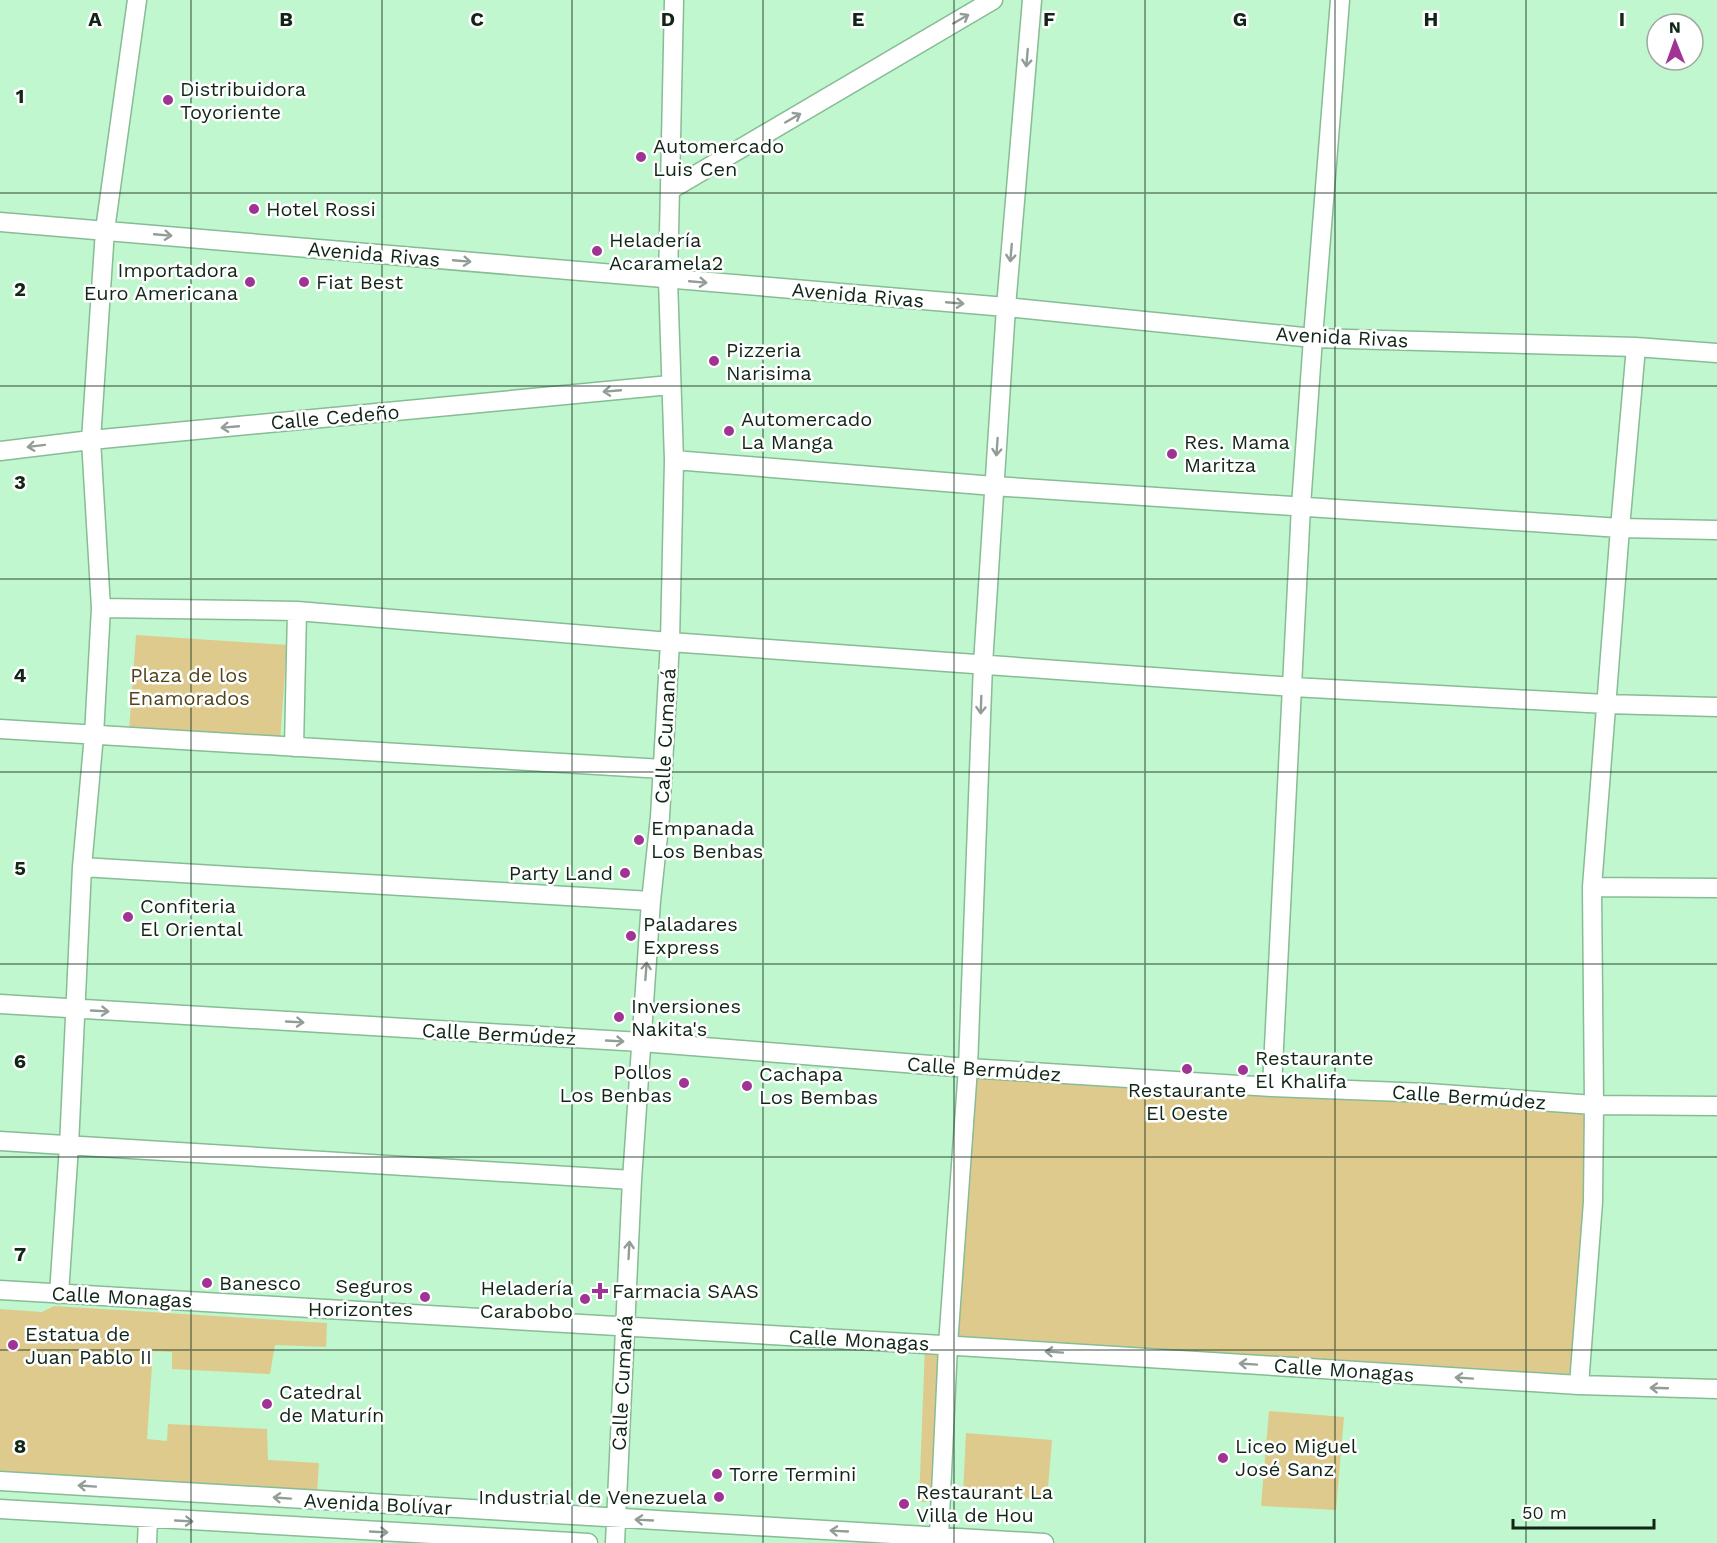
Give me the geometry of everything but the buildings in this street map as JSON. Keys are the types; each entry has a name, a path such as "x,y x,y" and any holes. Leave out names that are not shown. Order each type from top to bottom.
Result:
{"street":[{"path":"59,1294 69,1146 82,867 94,735 101,609 91,440 105,230 137,0"},
{"name":"Calle Cumaná","path":"615,1543 641,1042 651,901 660,818 670,642 674,460 668,280 674,0"},
{"path":"939,1537 948,1345 968,1068 983,664 1006,307 1032,0"},
{"path":"1272,1087 1301,506 1312,338 1340,0"},
{"path":"670,190 984,2"},
{"name":"Avenida Rivas","path":"0,222 1006,307 1312,338 1636,347 1717,353"},
{"path":"1579,1385 1593,1202 1593,887 1636,347"},
{"name":"Calle Cedeño","path":"0,451 91,440 670,386"},
{"path":"674,460 994,486 1620,528 1717,530"},
{"path":"101,609 297,611 670,642 1293,687 1606,704 1717,707"},
{"path":"294,747 297,611"},
{"path":"0,729 663,769"},
{"path":"82,867 651,901"},
{"path":"1593,887 1717,888"},
{"name":"Calle Bermúdez","path":"0,1004 641,1042 968,1068 1272,1087 1428,1093 1594,1105 1717,1106"},
{"path":"0,1141 633,1180"},
{"name":"Calle Monagas","path":"0,1290 948,1345 1579,1385 1717,1389"},
{"name":"Avenida Bolívar","path":"0,1481 1044,1543"},
{"name":"Avenida Bolívar","path":"0,1509 588,1543"},
{"path":"147,1543 148,1519"}],"green space":[{"name":"Plaza de los Enamorados","path":"136,635 287,645 280,742 129,731"},
{"path":"968,1068 1594,1105 1579,1385 949,1345 941,1502 919,1502 925,1344 948,1345"},
{"path":"54,1306 327,1323 326,1347 275,1345 270,1374 172,1369 172,1352 153,1351 147,1439 167,1441 168,1424 267,1429 268,1460 319,1463 317,1494 0,1473 0,1309 42,1312"},
{"path":"1269,1411 1344,1417 1336,1510 1261,1506"},
{"path":"966,1433 1052,1440 1047,1500 963,1493"}],"place":[{"name":"Distribuidora Toyoriente","path":"168,100"},
{"name":"Automercado Luis Cen","path":"641,157"},
{"name":"Hotel Rossi","path":"254,209"},
{"name":"Heladería Acaramela2","path":"597,251"},
{"name":"Importadora Euro Americana","path":"250,282"},
{"name":"Fiat Best","path":"304,282"},
{"name":"Pizzeria Narisima","path":"714,361"},
{"name":"Automercado La Manga","path":"729,431"},
{"name":"Res. Mama Maritza","path":"1172,454"},
{"name":"Empanada Los Benbas","path":"639,840"},
{"name":"Party Land","path":"625,873"},
{"name":"Confiteria El Oriental","path":"128,917"},
{"name":"Paladares Express","path":"631,936"},
{"name":"Inversiones Nakita's","path":"619,1017"},
{"name":"Restaurante El Oeste","path":"1187,1069"},
{"name":"Restaurante El Khalifa","path":"1243,1070"},
{"name":"Pollos Los Benbas","path":"684,1083"},
{"name":"Cachapa Los Bembas","path":"747,1086"},
{"name":"Banesco","path":"207,1283"},
{"name":"Farmacia SAAS","path":"600,1291"},
{"name":"Seguros Horizontes","path":"425,1297"},
{"name":"Heladería Carabobo","path":"585,1299"},
{"name":"Estatua de Juan Pablo II","path":"13,1345"},
{"name":"Catedral de Maturín","path":"267,1404"},
{"name":"Liceo Miguel José Sanz","path":"1223,1458"},
{"name":"Torre Termini","path":"717,1474"},
{"name":"Industrial de Venezuela","path":"719,1497"},
{"name":"Restaurant La Villa de Hou","path":"904,1504"}]}
